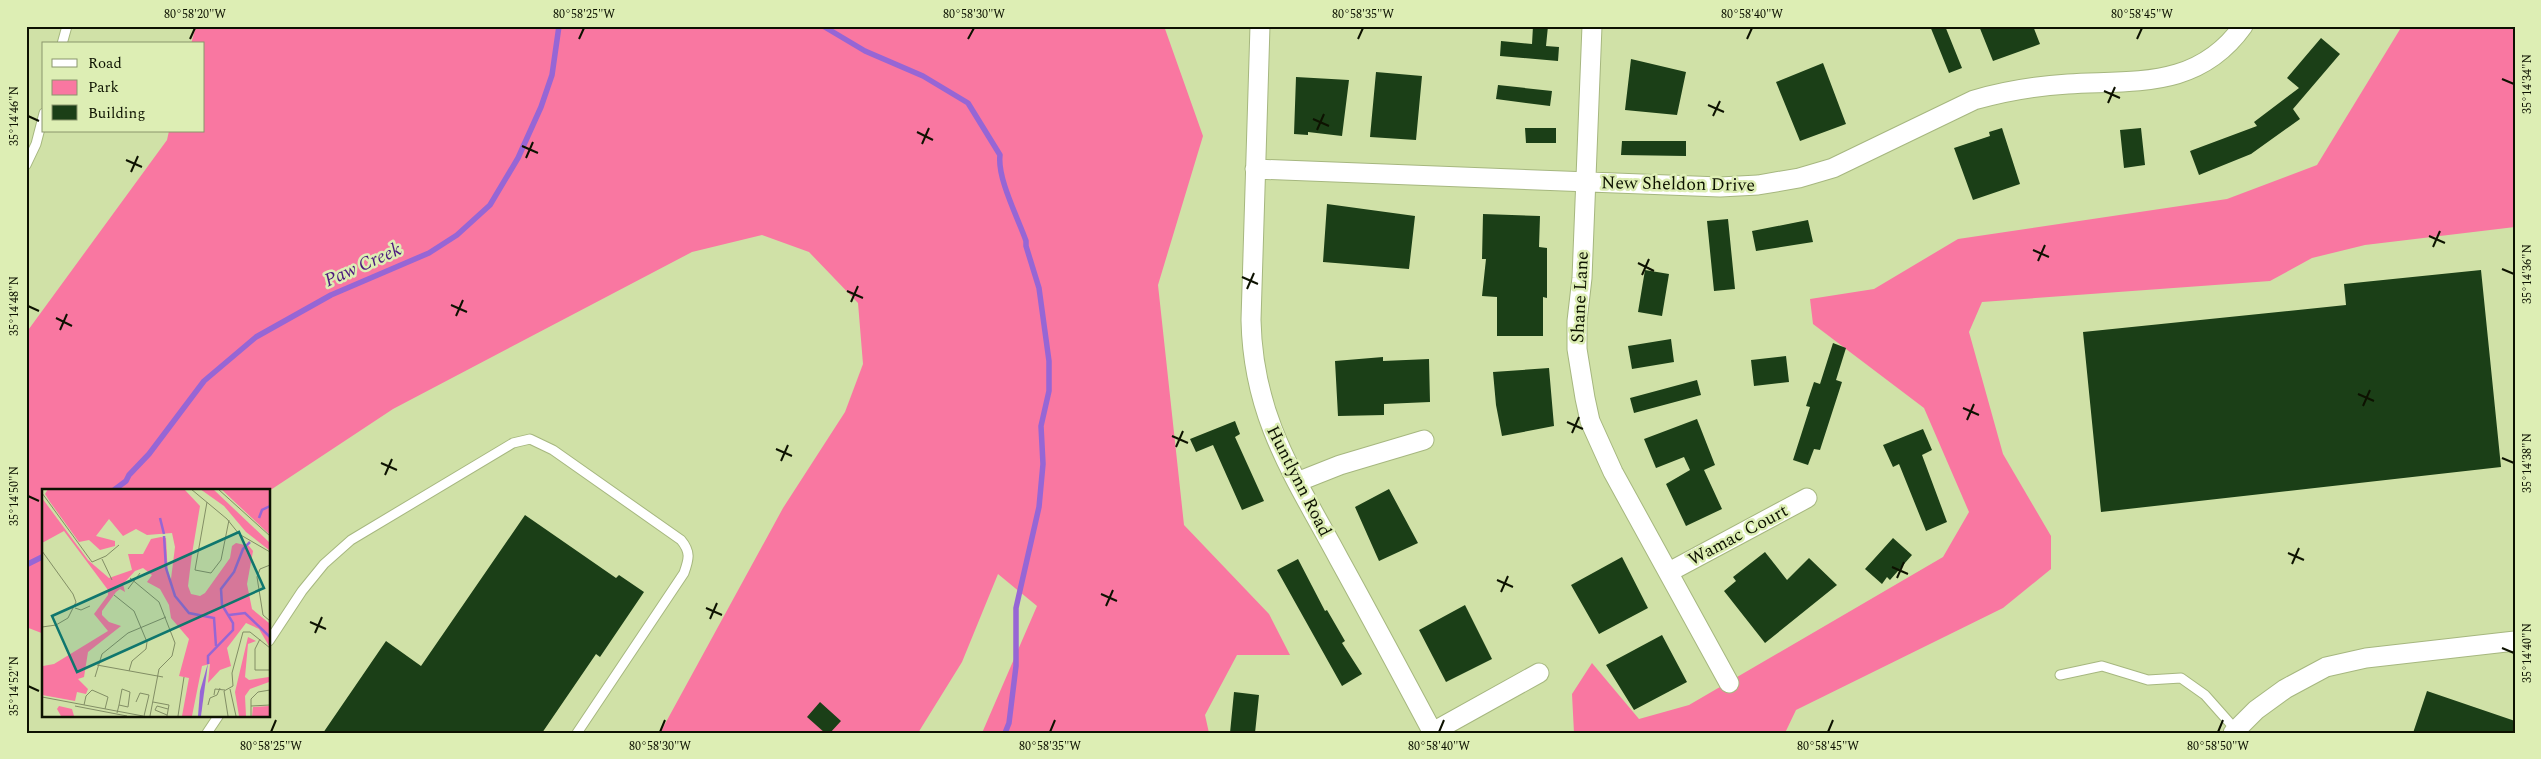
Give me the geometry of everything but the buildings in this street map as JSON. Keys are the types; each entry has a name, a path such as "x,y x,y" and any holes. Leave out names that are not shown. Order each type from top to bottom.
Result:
{"street":[{"name":"Huntlynn Road","path":"1260,26 1252,351 1265,413 1277,444 1432,732"},
{"name":"Shane Lane","path":"1592,26 1582,278 1577,321 1577,349 1584,398 1590,421 1613,472 1729,682"},
{"name":"New Sheldon Drive","path":"1255,169 1720,188 1758,185 1800,178 1833,168 1974,100 1995,94 2066,84 2146,81 2166,78 2189,71 2218,54 2243,26"},
{"path":"1297,482 1340,465 1424,440"},
{"name":"Wamac Court","path":"1669,572 1807,498"},
{"path":"2235,731 2256,710 2285,689 2326,667 2366,658 2515,641"},
{"path":"1432,732 1539,673"}],"lane":[{"path":"63,42 67,26"},
{"path":"26,165 36,144 42,121"},
{"path":"270,639 302,591 324,564 351,540 513,443 530,439 541,443 561,456 681,540 688,549 689,560 684,573 577,733"},
{"path":"2060,675 2102,666 2148,680 2181,678 2206,696 2235,731"},
{"path":"207,733 218,716"}],"green space":[{"path":"196,26 1164,26 1203,136 1158,285 1184,525 1269,614 1290,655 1237,655 1205,715 1209,733 982,733 1037,606 998,574 962,662 918,733 660,733 783,508 845,412 863,364 858,303 809,252 762,235 692,252 393,409 270,490 42,489 42,633 26,627 26,333 167,140 169,132 205,132 205,42 192,42"},
{"path":"2402,26 2515,26 2515,227 2365,245 2312,258 2270,281 1982,302 1969,332 2003,454 2051,536 2051,569 2003,608 1796,710 1785,733 1574,733 1572,694 1592,663 1639,719 1689,705 1943,557 1969,512 1924,408 1813,324 1810,299 1874,289 1958,239 2227,199 2317,165"}],"waterway":[{"name":"Paw Creek","path":"115,489 126,481 129,475 149,454 204,381 256,337 331,295 429,253 457,235 490,205 518,158 541,107 552,75 559,26"},
{"path":"823,26 865,51 923,76 968,103 1000,155 1005,186 1026,241 1039,288 1049,361 1049,391 1041,426 1043,464 1039,507 1016,608 1016,666 1009,723 1005,733"},
{"name":"Paw Creek","path":"26,565 42,557"}]}
